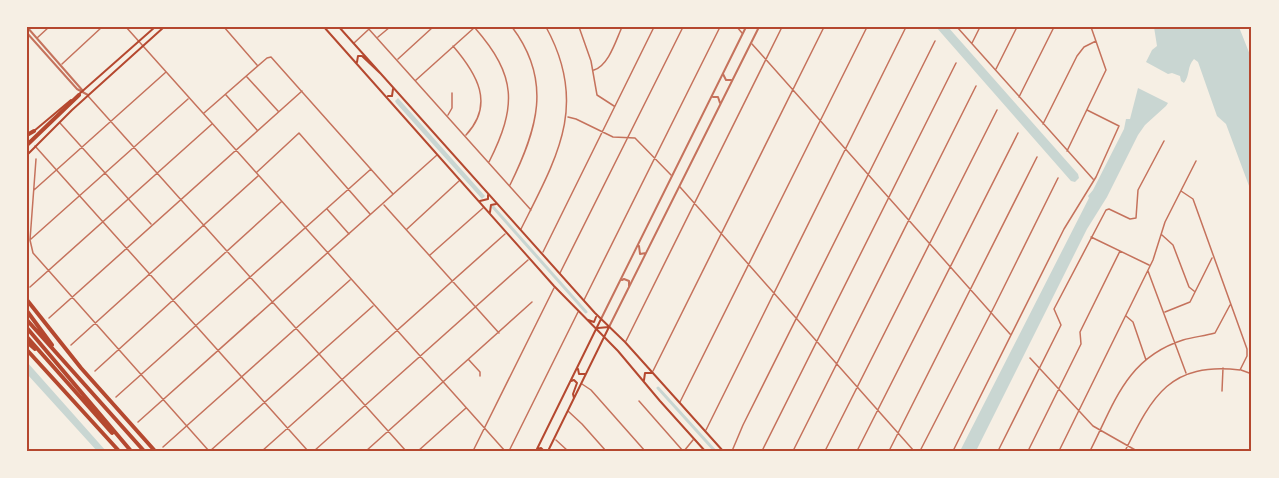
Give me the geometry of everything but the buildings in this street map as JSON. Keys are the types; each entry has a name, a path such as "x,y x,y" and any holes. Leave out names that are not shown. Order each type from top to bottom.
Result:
{"highway":[{"path":"27,145 81,93"},
{"path":"27,136 34,131"},
{"path":"27,300 81,368 155,451"},
{"path":"27,311 69,367"},
{"path":"27,320 144,451"},
{"path":"27,328 130,451"},
{"path":"27,337 130,451"},
{"path":"27,342 53,366"},
{"path":"27,350 119,451"}],"main road":[{"path":"34,131 81,93 155,27"},
{"path":"27,155 59,122 164,27"},
{"path":"324,27 555,286 644,380 705,451"},
{"path":"339,27 594,313 625,342 723,451"},
{"path":"359,66 357,59 359,55 380,73"},
{"path":"379,88 391,97 394,94 393,88"},
{"path":"478,200 488,199 487,192"},
{"path":"490,214 491,205 498,205"},
{"path":"586,319 594,322 597,318 594,313"},
{"path":"536,450 601,319"},
{"path":"596,329 609,327"},
{"path":"548,451 609,327"},
{"path":"578,366 579,374 584,375 587,372"},
{"path":"644,380 647,372 656,376"},
{"path":"570,381 574,380 577,383 574,398"},
{"path":"536,450 541,448 544,451"}],"street":[{"path":"27,27 81,93 88,95 406,451"},
{"path":"36,39 50,27"},
{"path":"61,65 102,27"},
{"path":"126,27 505,451"},
{"path":"224,27 258,66"},
{"path":"377,38 390,27"},
{"path":"397,60 433,27"},
{"path":"416,81 475,27 497,57 509,97 507,121 489,162"},
{"path":"509,186 532,136 536,117 537,92 530,61 520,38 512,27"},
{"path":"521,230 560,148 566,117 564,71 557,47 546,27"},
{"path":"579,27 593,70 597,95 615,106"},
{"path":"593,70 602,65 622,27"},
{"path":"542,254 654,27"},
{"path":"560,274 683,27"},
{"path":"584,301 720,27"},
{"path":"736,27 743,34"},
{"path":"601,319 746,27"},
{"path":"609,327 759,27"},
{"path":"625,342 782,27"},
{"path":"652,371 824,27"},
{"path":"680,402 867,27"},
{"path":"706,431 906,27"},
{"path":"957,27 1094,180"},
{"path":"972,44 980,27"},
{"path":"995,71 1017,27"},
{"path":"1019,98 1054,27"},
{"path":"1067,152 1106,70 1091,27"},
{"path":"354,44 368,28 531,210"},
{"path":"27,33 36,39"},
{"path":"732,451 935,41"},
{"path":"1042,124 1077,56 1084,47 1096,41"},
{"path":"751,43 1011,335"},
{"path":"453,46 473,72 480,95 481,107 478,120 465,136"},
{"path":"204,114 270,57 394,194"},
{"path":"55,61 61,65 81,93"},
{"path":"762,451 956,63"},
{"path":"33,191 166,72"},
{"path":"723,74 726,80 732,80"},
{"path":"246,76 278,111"},
{"path":"793,451 976,86"},
{"path":"49,318 151,224 302,91"},
{"path":"447,116 452,108 452,93"},
{"path":"225,95 258,130"},
{"path":"712,97 718,97 720,103"},
{"path":"30,240 189,98"},
{"path":"825,451 997,110"},
{"path":"953,451 1064,229 1094,180 1119,126 1087,110"},
{"path":"566,117 576,119 619,138 637,139 672,176"},
{"path":"59,122 151,224"},
{"path":"30,287 212,124"},
{"path":"256,172 299,133 371,215"},
{"path":"857,451 949,267 974,224 1018,133"},
{"path":"998,451 1061,325 1054,309 1090,237 1104,213 1109,209 1130,219 1136,218 1138,190 1164,141"},
{"path":"35,146 308,451"},
{"path":"138,422 438,155"},
{"path":"889,451 1037,156"},
{"path":"36,159 30,240 33,253 210,451 374,305"},
{"path":"1059,451 1150,266 1161,234 1196,161"},
{"path":"116,397 371,169"},
{"path":"71,345 259,175"},
{"path":"920,451 1058,178"},
{"path":"406,229 460,180"},
{"path":"680,187 914,451"},
{"path":"1181,191 1193,199 1247,349 1247,356 1240,370"},
{"path":"95,371 282,201"},
{"path":"384,204 498,333"},
{"path":"430,255 484,207"},
{"path":"326,209 349,234"},
{"path":"262,451 507,232"},
{"path":"1161,234 1167,237 1173,245 1189,287 1195,292"},
{"path":"1090,237 1150,266"},
{"path":"640,241 638,252 641,255 647,252"},
{"path":"1028,451 1081,344 1080,332 1120,251"},
{"path":"1164,312 1190,302 1213,257"},
{"path":"314,451 530,258"},
{"path":"1148,270 1186,374"},
{"path":"163,447 351,279"},
{"path":"620,281 624,279 628,281 629,289"},
{"path":"473,451 555,286"},
{"path":"366,451 532,302"},
{"path":"1090,451 1125,382 1146,360 1175,343 1215,333 1230,304"},
{"path":"509,451 579,312"},
{"path":"1125,316 1133,322 1146,360"},
{"path":"1030,358 1078,411 1100,431 1137,451"},
{"path":"469,360 480,372 480,376"},
{"path":"1222,368 1222,391"},
{"path":"1125,451 1143,414 1169,383 1186,374 1203,369 1222,368 1252,374"},
{"path":"581,383 591,390 645,451"},
{"path":"639,401 683,451 694,439"},
{"path":"418,451 466,408"},
{"path":"568,411 606,451"},
{"path":"1250,429 1252,424"},
{"path":"554,439 568,451"}],"shaded area":[{"path":"936,27 948,27 1078,174 1079,178 1075,182 1071,181"},
{"path":"1154,27 1239,27 1252,60 1252,194 1226,124 1217,116 1198,62 1194,59 1184,83 1180,76 1168,74 1146,62 1152,50 1157,46"},
{"path":"1138,88 1168,103 1138,135 1107,197 1087,229 976,451 960,451 1124,129 1126,119 1130,119"},
{"path":"398,98 485,196 482,199 396,103"},
{"path":"27,362 106,451 97,451 27,374"}],"waterway":[{"path":"493,207 586,312"},
{"path":"658,388 715,451"}]}
